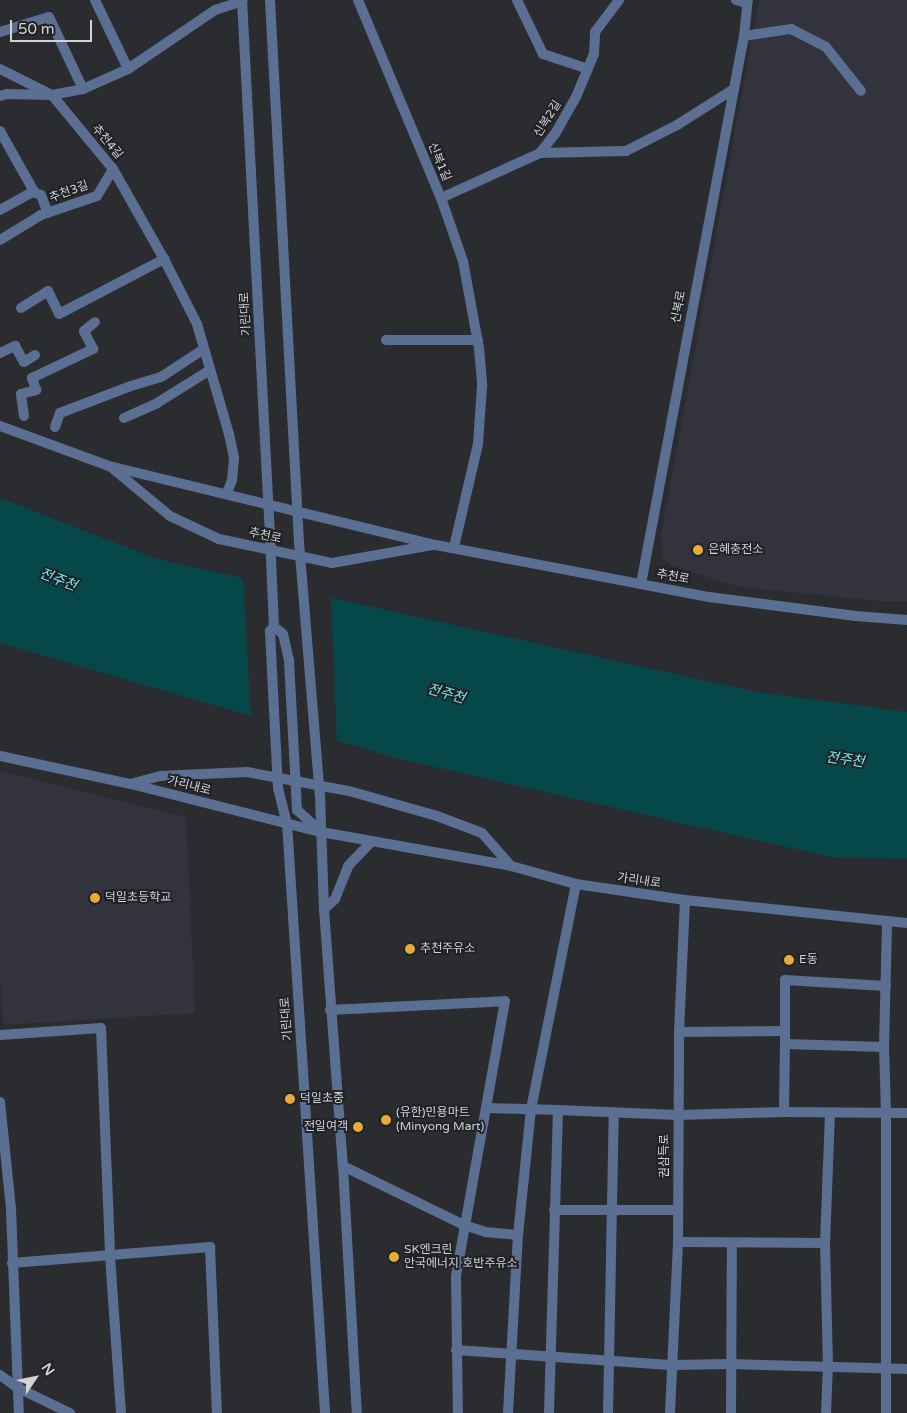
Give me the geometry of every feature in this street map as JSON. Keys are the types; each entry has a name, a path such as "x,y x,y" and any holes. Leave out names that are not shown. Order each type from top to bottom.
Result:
{"street":[{"path":"95,0 128,69"},
{"path":"0,96 7,94 52,95 83,90 128,69 215,10 242,0"},
{"name":"기린대로","path":"242,0 269,504 274,627 270,631 278,788 287,823 325,1413"},
{"path":"270,0 299,540 320,795 330,1010 343,1166 357,1413"},
{"name":"신복1길","path":"358,0 440,198 463,262 478,340 482,386 478,444 454,547"},
{"path":"517,0 543,54 588,69"},
{"name":"신복2길","path":"440,198 540,154 555,134 576,97 594,54 595,32 619,0"},
{"path":"736,0 747,1"},
{"name":"신복로","path":"640,584 744,36 747,1"},
{"path":"0,32 48,17 83,90"},
{"path":"744,36 791,29 826,48 861,91"},
{"name":"추천4길","path":"0,69 52,95 114,169 164,259 198,324 232,450 232,480 227,493"},
{"path":"540,154 626,151 677,125 734,88"},
{"name":"추천3길","path":"0,131 34,190 41,195 48,213"},
{"name":"추천3길","path":"0,240 48,213 97,196 114,169"},
{"name":"추천3길","path":"0,210 34,190"},
{"path":"21,308 48,291 59,314 164,259"},
{"path":"24,416 21,394 36,390 32,378 93,349 84,332 95,322"},
{"path":"386,340 478,340"},
{"path":"0,353 15,346 24,362 35,355"},
{"path":"55,427 60,413 128,387 161,377 204,349"},
{"path":"124,418 156,403 210,370"},
{"name":"추천로","path":"0,426 109,466 436,545 767,606 907,620"},
{"name":"추천로","path":"109,466 170,516 219,539 332,563 436,545"},
{"name":"기린대로","path":"274,627 283,634 288,661 297,810 321,832"},
{"name":"가리내로","path":"0,756 131,784 321,832 511,866 576,884 684,900 907,923"},
{"path":"131,784 160,776 247,772 348,791 437,816 482,834 511,866"},
{"path":"324,909 335,899 348,866 371,842"},
{"path":"508,1413 513,1353 518,1234 531,1109 576,884"},
{"name":"권삼득로","path":"670,1413 674,1365 678,1242 678,1115 684,900"},
{"path":"886,1413 886,1113 884,1047 887,922"},
{"path":"784,1112 785,980 886,986"},
{"path":"330,1010 505,1001 456,1277 458,1413"},
{"path":"0,1035 101,1028 110,1256 121,1413"},
{"path":"680,1032 784,1031"},
{"path":"786,1044 884,1047"},
{"path":"0,1102 10,1209 19,1413"},
{"path":"486,1108 678,1115 784,1112 830,1114 907,1113"},
{"path":"549,1413 558,1110"},
{"path":"608,1413 614,1112"},
{"path":"826,1413 828,1366 825,1243 830,1114"},
{"path":"343,1166 464,1225 485,1232 518,1234"},
{"path":"554,1210 678,1210"},
{"path":"678,1242 825,1243"},
{"path":"731,1413 732,1243"},
{"path":"12,1263 210,1247 217,1413"},
{"path":"456,1350 674,1365 730,1364 907,1369"},
{"path":"0,1375 18,1388 70,1413"}],"shaded area":[{"path":"759,0 907,0 907,601 879,601 739,587 670,565 662,557 661,535"},
{"name":"덕일초등학교","path":"0,771 186,817 195,1013 3,1025 0,979"}],"water":[{"name":"전주천","path":"0,498 157,559 756,692 907,712 907,859 831,857 400,759 0,643"}],"pier":[{"path":"243,575 331,595 337,744 251,719"}],"place":[{"name":"은혜충전소","path":"698,550"},
{"name":"덕일초등학교","path":"95,898"},
{"name":"추천주유소","path":"410,949"},
{"name":"E동","path":"789,960"},
{"name":"덕일초중","path":"290,1099"},
{"name":"(유한)민용마트 (Minyong Mart)","path":"386,1120"},
{"name":"전일여객","path":"358,1127"},
{"name":"SK엔크린 안국에너지 호반주유소","path":"394,1257"}]}
